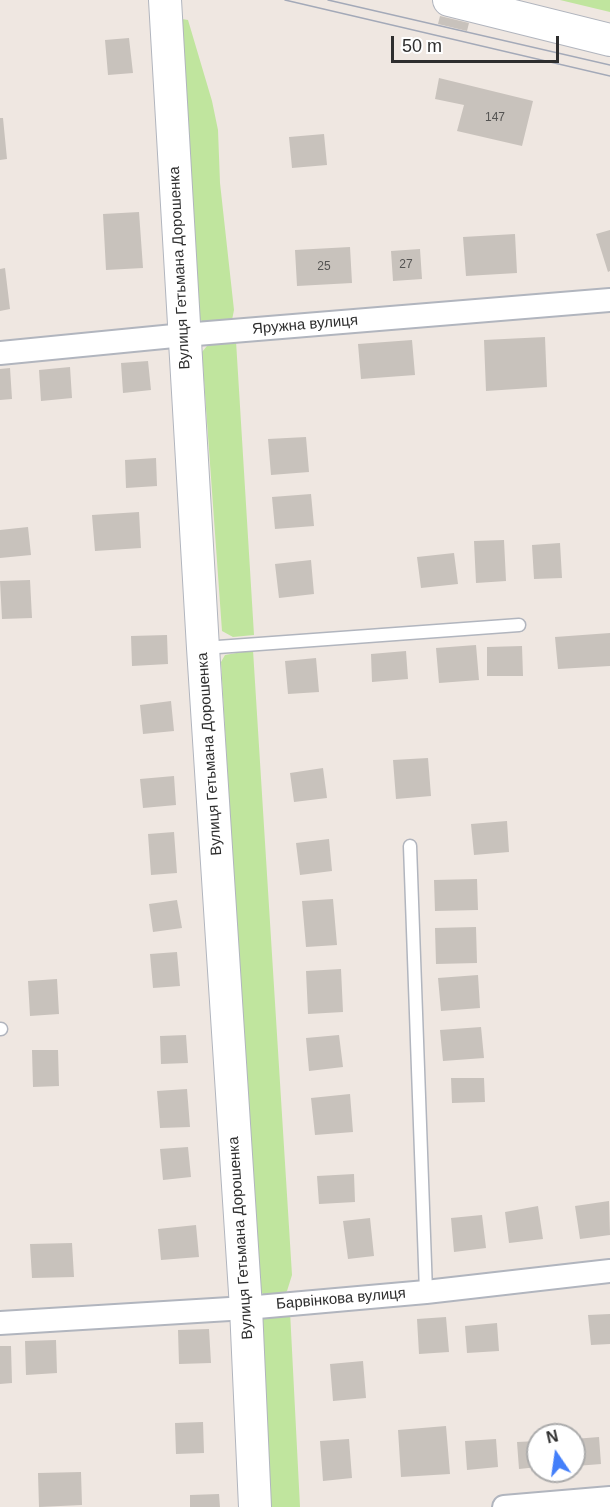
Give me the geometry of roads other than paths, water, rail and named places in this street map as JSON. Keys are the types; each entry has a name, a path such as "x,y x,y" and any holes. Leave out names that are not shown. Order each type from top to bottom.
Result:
{"street":[{"name":"Вулиця Гетьмана Дорошенка","path":"165,0 203,648 246,1308 255,1507"},
{"path":"449,0 610,39"},
{"name":"Яружна вулиця","path":"0,353 184,335 610,300"},
{"name":"Барвінкова вулиця","path":"0,1323 246,1308 426,1292 610,1271"},
{"path":"504,1507 610,1498"}],"lane":[{"path":"203,648 519,625"},
{"path":"410,846 426,1292"}],"tram line":[{"path":"285,0 610,76"},
{"path":"328,0 610,65"}]}
